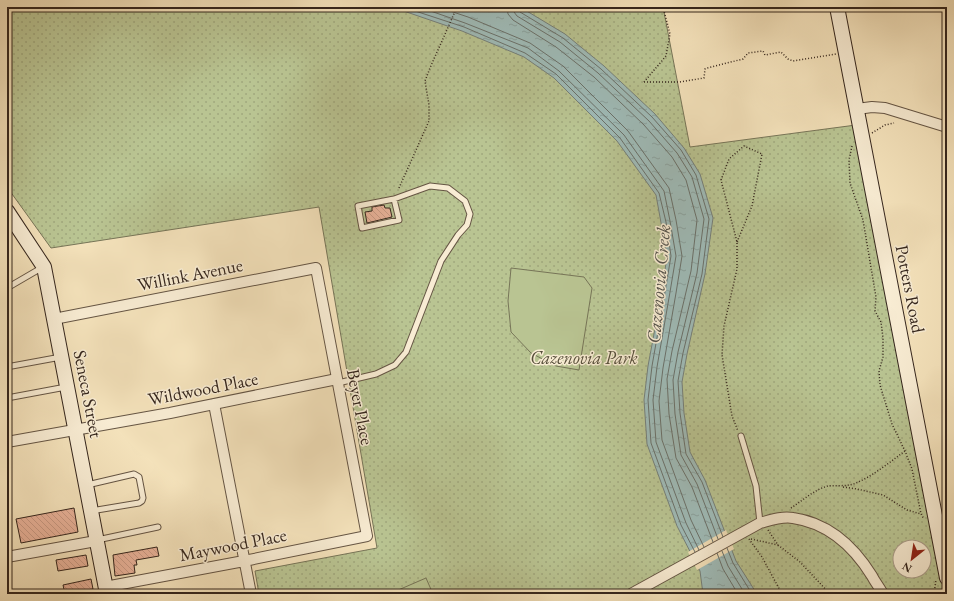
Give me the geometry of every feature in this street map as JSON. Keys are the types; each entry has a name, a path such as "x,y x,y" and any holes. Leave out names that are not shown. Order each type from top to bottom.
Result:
{"street":[{"name":"Potters Road","path":"837,7 944,547 942,576"},
{"path":"857,109 872,107 885,108 947,127"},
{"name":"Seneca Street","path":"7,211 44,266 106,590"},
{"name":"Willink Avenue","path":"54,319 316,268 319,285"},
{"name":"Beyer Place","path":"319,285 367,536"},
{"name":"Wildwood Place","path":"7,442 337,381"},
{"path":"214,404 251,594"},
{"path":"631,594 734,536 760,523 778,518 792,518 811,522 827,530 848,546 864,563 883,594"},
{"name":"Maywood Place","path":"106,590 367,536"},
{"path":"7,557 96,540"}],"lane":[{"name":"Wildwood Place","path":"337,381 376,374 395,365 406,352 441,261 458,235 467,225 470,214 465,201 448,188 430,186 394,199"},
{"path":"394,199 399,220 362,228 358,206 394,199"},
{"path":"7,288 44,266"},
{"path":"12,366 62,356"},
{"path":"7,398 67,386"},
{"path":"740,436 756,486 760,523"},
{"path":"85,485 134,474 139,477 143,498 142,501 139,503 90,511"},
{"path":"96,540 158,527"}],"path":[{"path":"400,188 429,120 429,105 425,81 457,7"},
{"path":"663,7 670,34 666,56 644,82 680,82 704,78 705,69 743,59 748,53 763,51 765,55 781,52 788,59 793,60 839,54"},
{"path":"872,133 885,125 894,123"},
{"path":"853,144 849,160 850,182 863,220 876,297 875,311 881,322 883,338 883,357 879,371 880,385 892,424 912,469 921,514 925,520"},
{"path":"737,242 752,206 762,154 744,146 729,159 721,180 737,242 737,269 724,326 722,355 732,416 740,436"},
{"path":"786,512 818,490 829,486 855,484 905,451"},
{"path":"841,486 883,495 907,510 921,514"},
{"path":"769,532 778,545 800,562 830,594"},
{"path":"778,545 748,538 762,557 782,594"},
{"path":"934,594 942,576"}],"green space":[{"name":"Cazenovia Park","path":"7,7 663,7 690,147 856,125 895,339 947,594 259,594 255,571 377,548 319,207 51,248 7,187"},
{"path":"511,268 584,277 592,288 579,370 556,366 531,353 511,332 508,301"},
{"path":"426,578 433,594 389,594"}],"water":[{"path":"392,7 520,7 565,34 604,66 655,114 684,148 700,174 713,218 705,274 682,382 684,413 690,452 705,480 736,561 757,594 703,594 700,571 677,526 647,444 644,400 648,366 667,256 656,195 617,141 554,78 524,57 462,31"}],"pier":[{"path":"726,530 734,549 697,570 688,552"}],"building":[{"path":"384,205 385,208 390,208 392,217 367,223 365,212 372,211 372,207"},
{"path":"74,508 78,532 21,543 16,519"},
{"path":"157,547 159,556 136,560 137,565 134,565 135,573 115,576 113,555"},
{"path":"86,555 88,566 58,571 56,560"},
{"path":"91,579 93,589 65,594 63,585"}],"water label":[{"name":"Cazenovia Creek","path":"658,284"}]}
